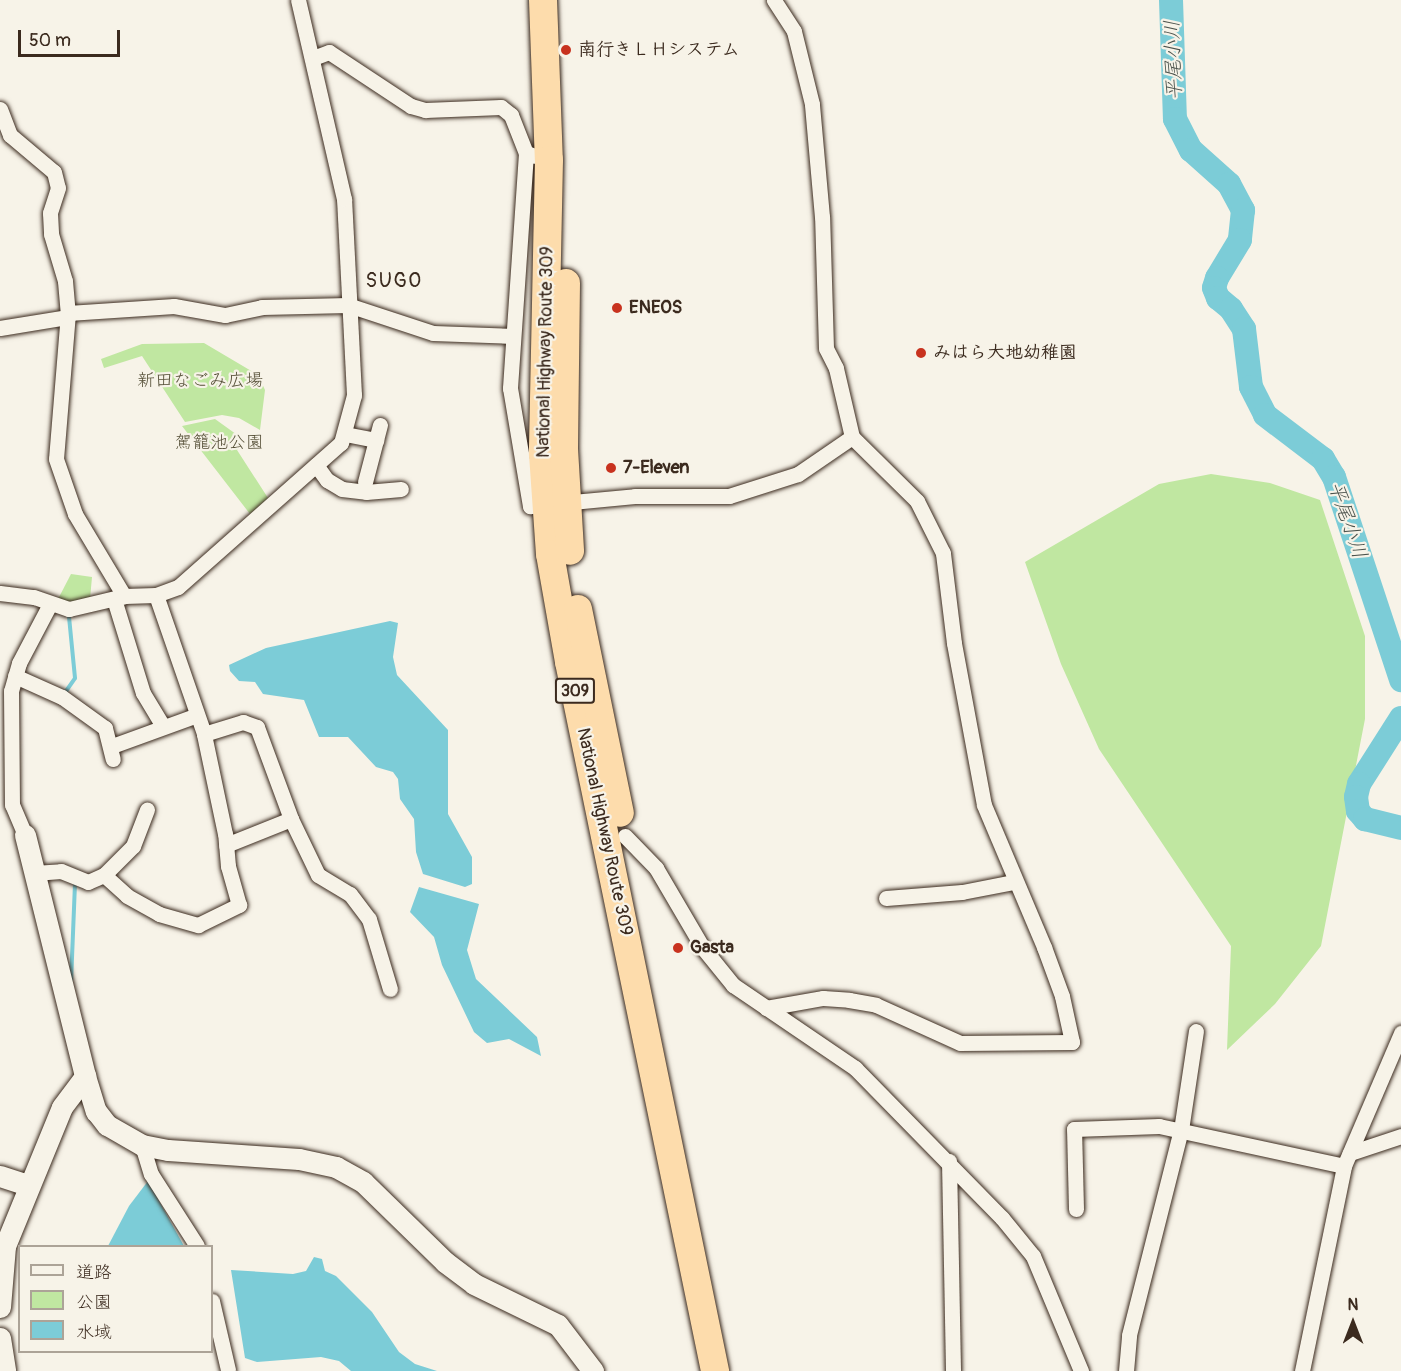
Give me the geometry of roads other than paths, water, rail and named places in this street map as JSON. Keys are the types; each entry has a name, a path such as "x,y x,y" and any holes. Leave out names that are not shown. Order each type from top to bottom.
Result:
{"highway":[{"name":"National Highway Route 309","path":"543,0 537,156 543,454 574,588 734,1371"},
{"name":"National Highway Route 309","path":"563,0 567,98 556,506 569,662 715,1371"}],"street":[{"path":"0,593 34,597 69,609 119,598 156,595 177,587 341,443 354,395 344,199 298,0"},
{"path":"765,1008 823,998 849,1000 876,1005 960,1043 1072,1042 1052,967 1014,882 984,805 954,643 943,553 917,501 852,437 836,368 826,348 822,217 812,104 794,31 774,0"},
{"path":"313,58 329,52 411,106 425,110 501,107 511,115 537,156 513,336 510,388 530,506 556,506 634,496 729,496 798,474 852,437"},
{"path":"0,109 10,135 54,172 58,188 50,213 51,234 65,280 68,315 56,459 75,514 119,598 143,693 162,725"},
{"path":"0,328 68,315 174,306 225,315 262,307 348,305 433,333 513,336"},
{"path":"365,482 380,425"},
{"path":"345,434 376,440"},
{"path":"316,465 327,480 342,489 366,492 401,489"},
{"path":"104,875 127,896 159,914 198,925 239,905 204,734 156,595"},
{"path":"50,604 15,676 10,711 12,805 25,834 85,1076 102,1118 142,1145 168,1150 299,1159 336,1167 363,1182 445,1262 474,1284 558,1325 593,1371"},
{"path":"15,676 62,697 97,721 105,728 112,753 162,725 197,715"},
{"path":"204,734 243,722 257,727 291,819 318,875 350,894 369,919 390,989"},
{"path":"34,873 61,871 88,882 104,875 133,846 147,810"},
{"path":"226,845 291,819"},
{"path":"625,836 656,868 703,948 725,976 765,1008 855,1068 949,1161 1033,1257 1081,1371"},
{"path":"886,898 962,892 1014,882"},
{"path":"1126,1371 1129,1335 1181,1130 1196,1031"},
{"path":"1302,1371 1347,1159 1401,1033"},
{"path":"0,1307 5,1246 28,1185 62,1107 85,1076"},
{"path":"1076,1209 1074,1129 1158,1126 1347,1159 1401,1136"},
{"path":"142,1145 151,1174 195,1245"},
{"path":"949,1161 953,1371"},
{"path":"0,1176 28,1185"},
{"path":"213,1305 228,1370"},
{"path":"0,1338 5,1371"}],"water":[{"path":"390,621 398,623 393,657 397,675 448,730 448,814 472,857 472,884 465,887 423,874 416,852 414,819 400,799 398,779 393,772 376,767 348,737 319,737 304,700 263,694 255,682 239,681 230,671 229,665 266,648"},
{"path":"419,887 479,904 467,950 476,979 537,1037 541,1056 509,1039 487,1043 474,1032 442,965 434,937 410,912"},
{"path":"148,1181 183,1245 109,1245 129,1206"},
{"path":"314,1257 322,1259 325,1271 336,1276 372,1312 399,1352 415,1364 437,1371 351,1371 339,1361 321,1357 257,1362 245,1358 231,1270 293,1274 306,1271"}],"waterway":[{"name":"平尾小川","path":"1171,0 1175,119 1191,150 1229,184 1243,210 1240,240 1217,278 1214,288 1218,298 1231,309 1244,329 1251,387 1265,415 1323,459 1334,477 1401,680"},
{"path":"64,694 75,678 69,617"},
{"name":"平尾小川","path":"1401,718 1359,784 1356,797 1358,811 1365,819 1401,828"},
{"path":"71,983 75,884"}],"place":[{"name":"南行きＬＨシステム","path":"566,50"},
{"name":"ENEOS","path":"617,308"},
{"name":"みはら大地幼稚園","path":"921,353"},
{"name":"7-Eleven","path":"611,468"},
{"name":"Gasta","path":"678,948"}],"district":[{"name":"SUGO","path":"394,280"}],"park label":[{"name":"新田なごみ広場","path":"200,381"},
{"name":"駕籠池公園","path":"219,443"}]}
